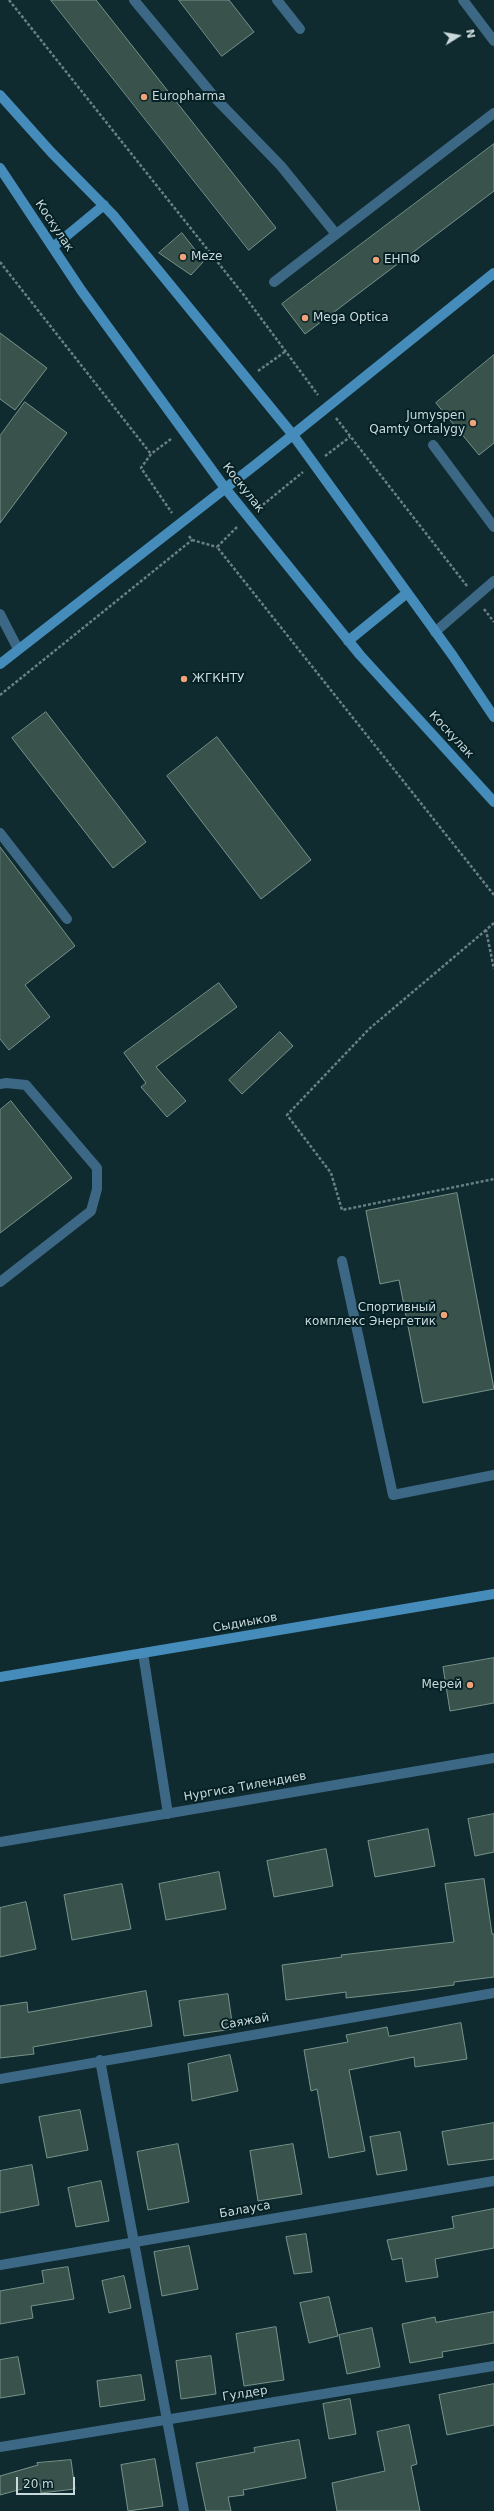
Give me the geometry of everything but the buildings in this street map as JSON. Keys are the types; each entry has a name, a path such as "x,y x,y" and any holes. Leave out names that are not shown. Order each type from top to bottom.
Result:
{"street":[{"path":"134,0 217,100 281,166 336,234"},
{"path":"276,0 300,29"},
{"path":"463,0 494,41"},
{"path":"0,95 51,152 104,205 293,435 435,632 494,717"},
{"path":"274,282 494,113"},
{"name":"Коскулак","path":"0,168 53,247 182,430 225,488 348,641 494,802"},
{"path":"53,247 104,205"},
{"path":"0,664 178,522 225,488 293,435 494,273"},
{"path":"433,445 494,527"},
{"path":"435,632 494,581"},
{"path":"348,641 407,593"},
{"path":"0,614 18,649"},
{"path":"0,833 67,919"},
{"path":"0,1084 6,1082 26,1085 97,1168 97,1189 91,1211 0,1282"},
{"path":"342,1261 392,1495 494,1475"},
{"name":"Сыдиыков","path":"0,1677 494,1594"},
{"path":"143,1653 168,1814"},
{"name":"Нургиса Тилендиев","path":"0,1842 494,1758"},
{"name":"Саяжай","path":"0,2079 100,2060 494,1993"},
{"path":"100,2060 184,2511"},
{"name":"Балауса","path":"0,2265 494,2181"},
{"name":"Гулдер","path":"0,2447 494,2366"}],"path":[{"path":"9,0 244,294 350,437 494,622"},
{"path":"0,262 151,454"},
{"path":"247,379 286,351"},
{"path":"182,430 151,454 141,468 192,540 217,547 494,895"},
{"path":"217,547 248,516 350,437"},
{"path":"0,695 192,540"},
{"path":"494,923 369,1029 287,1115 332,1173 342,1210 494,1179"},
{"path":"486,930 494,970"}],"place":[{"name":"Europharma","path":"144,97"},
{"name":"Meze","path":"183,257"},
{"name":"ЕНПФ","path":"376,260"},
{"name":"Mega Optica","path":"305,318"},
{"name":"Jumyspen Qamty Ortalygy","path":"473,423"},
{"name":"ЖГКНТУ","path":"184,679"},
{"name":"Спортивный комплекс Энергетик","path":"444,1315"},
{"name":"Мерей","path":"470,1685"}]}
